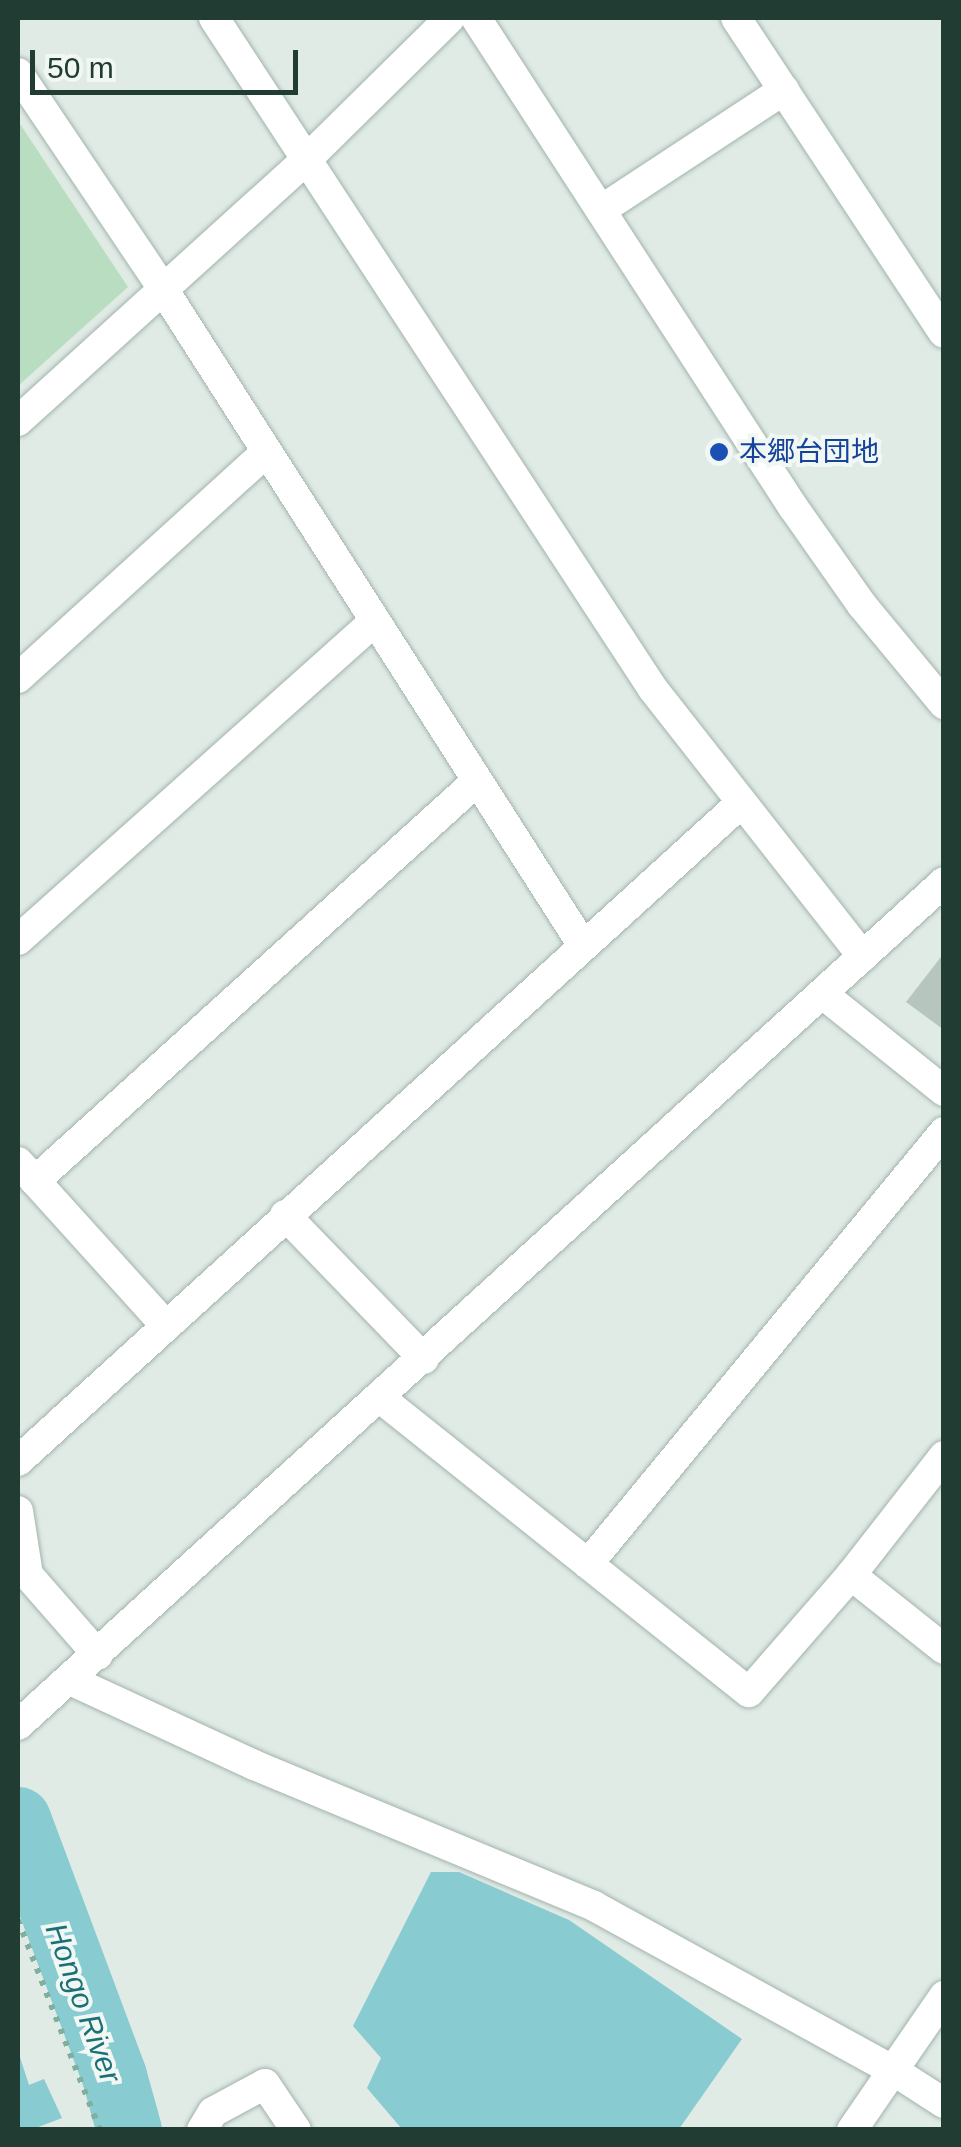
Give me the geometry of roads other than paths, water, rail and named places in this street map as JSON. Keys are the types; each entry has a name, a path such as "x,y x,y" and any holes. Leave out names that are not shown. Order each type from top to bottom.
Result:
{"street":[{"path":"214,18 652,689 863,957"},
{"path":"18,421 307,159 450,18"},
{"path":"476,18 805,523 862,605 944,704"},
{"path":"736,18 944,333"},
{"path":"18,73 164,289 582,944"},
{"path":"601,210 784,90"},
{"path":"18,678 266,452"},
{"path":"18,940 375,620"},
{"path":"166,1326 26,1172 476,782"},
{"path":"18,1461 740,804"},
{"path":"18,1725 944,882"},
{"path":"824,995 944,1091"},
{"path":"588,1564 944,1132"},
{"path":"286,1216 424,1358"},
{"path":"379,1396 749,1692 850,1575 944,1456"},
{"path":"18,1511 28,1575 98,1655"},
{"path":"850,1575 944,1648"},
{"path":"70,1680 254,1765 594,1906 891,2069 944,2103"},
{"path":"852,2130 944,1996"},
{"path":"202,2130 214,2112 265,2084 296,2130"}],"water":[{"path":"431,1872 459,1872 569,1920 742,2039 679,2129 401,2128 367,2088 381,2058 353,2026"},
{"path":"18,2051 29,2085 44,2079 62,2118 33,2129 18,2129"}],"waterway":[{"name":"Hongo River","path":"18,1819 114,2076 129,2130"}],"place":[{"name":"本郷台団地","path":"719,452"}]}
